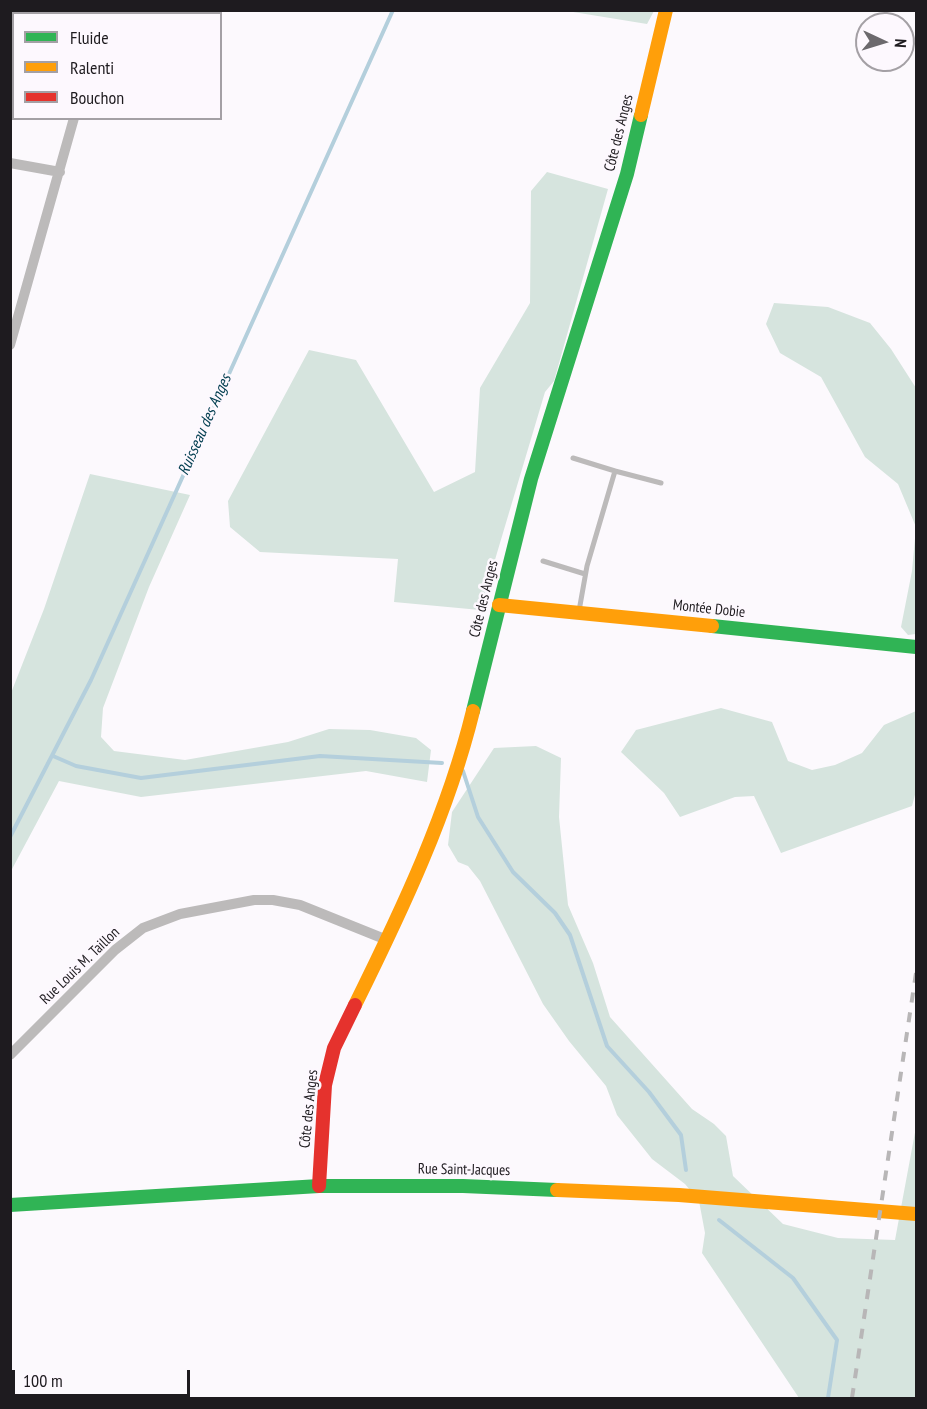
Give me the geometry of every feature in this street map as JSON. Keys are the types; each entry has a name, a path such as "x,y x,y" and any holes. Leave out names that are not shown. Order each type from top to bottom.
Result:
{"street":[{"name":"Côte des Anges","path":"319,1186 324,1085 334,1048 387,940 454,781 462,756 531,478 627,174 666,10"},
{"path":"10,345 73,120"},
{"path":"10,163 60,172"},
{"name":"Montée Dobie","path":"499,605 916,647"},
{"name":"Rue Louis M. Taillon","path":"10,1055 115,950 143,928 180,914 254,900 273,900 300,905 387,940"},
{"name":"Rue Saint-Jacques","path":"10,1205 319,1186 464,1186 667,1195 916,1214"}],"lane":[{"path":"573,458 661,483"},
{"path":"578,613 585,574 615,471"},
{"path":"543,561 585,574"}],"shaded area":[{"path":"654,10 647,24 567,11"},
{"path":"547,172 608,189 554,381 545,392 480,610 394,602 398,559 260,552 230,527 228,501 309,350 356,360 434,492 475,472 480,388 530,303 531,191"},
{"path":"774,303 828,307 870,323 891,349 916,388 916,527 898,484 865,457 821,377 780,353 766,324"},
{"path":"90,474 190,495 149,587 103,708 101,737 114,751 185,760 288,742 329,729 370,730 416,738 431,750 427,782 366,771 141,797 59,781 11,871 11,693 44,609"},
{"path":"916,527 916,634 908,635 901,627 912,571"},
{"path":"721,708 772,722 788,761 812,770 835,765 862,753 884,725 916,711 916,791 912,806 781,853 754,796 735,797 680,817 664,793 621,752 636,730"},
{"path":"536,746 561,758 559,817 568,905 593,963 610,1017 692,1109 714,1124 726,1136 733,1176 783,1224 838,1238 895,1240 916,1127 916,1398 799,1398 702,1253 705,1233 699,1201 685,1184 652,1159 617,1115 606,1086 569,1041 543,1004 480,881 468,866 458,862 448,845 452,812 494,748"}],"waterway":[{"name":"Ruisseau des Anges","path":"10,837 91,680 393,10"},
{"path":"53,756 76,766 141,778 320,756 442,763"},
{"path":"463,771 478,817 513,872 555,913 570,935 607,1046 649,1092 681,1135 686,1170"},
{"path":"719,1220 793,1278 837,1340 828,1398"}],"railway":[{"path":"852,1398 916,973"}],"traffic: fast":[{"path":"473,711 531,479 627,174 641,115"},
{"path":"712,626 916,647"},
{"path":"10,1205 319,1186 463,1186 557,1190"}],"traffic: slow":[{"path":"641,115 666,10"},
{"path":"499,605 712,626"},
{"path":"355,1005 390,933 437,824 451,787 473,711"},
{"path":"557,1190 679,1195 916,1214"}],"traffic: jam":[{"path":"319,1186 325,1085 334,1048 355,1005"}]}
